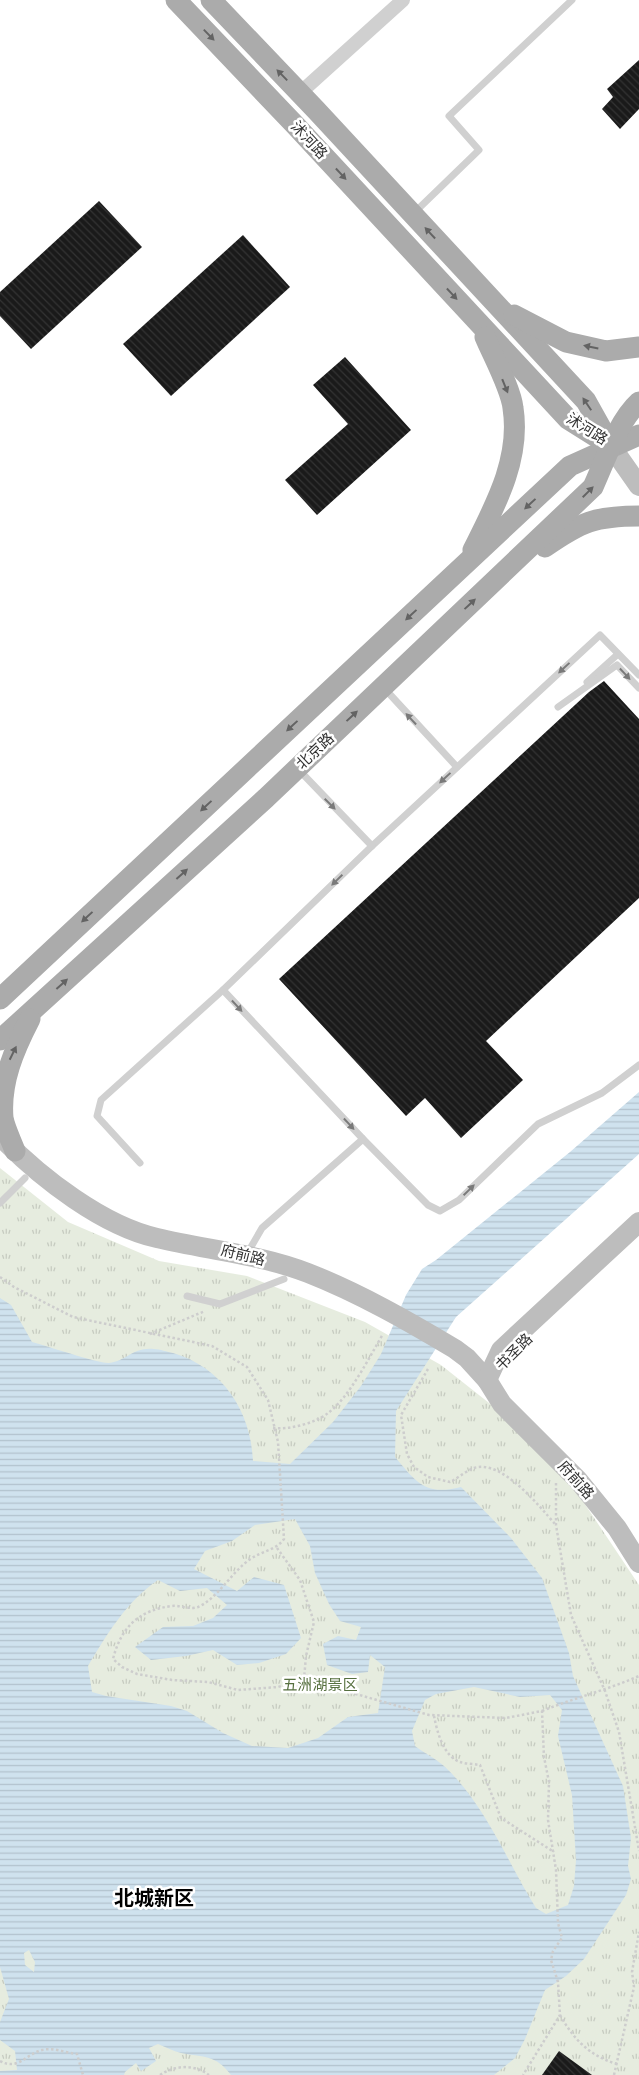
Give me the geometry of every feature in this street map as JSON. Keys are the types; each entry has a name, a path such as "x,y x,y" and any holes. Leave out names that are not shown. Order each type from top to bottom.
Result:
{"main road":[{"name":"沭河路","path":"176,0 568,419 611,446"},
{"name":"沭河路","path":"211,0 586,401 611,446"},
{"path":"499,307 566,342 606,351 639,347"},
{"path":"466,563 503,490 515,437 513,406 481,325"},
{"name":"北京路","path":"0,1040 297,768 594,487 611,446 633,407 639,402"},
{"path":"5,992 570,466 639,435"},
{"path":"497,579 587,520 616,516 639,516"},
{"path":"6,1156 2,1094 7,1064 35,1008"}],"street":[{"path":"300,93 403,0"},
{"path":"611,446 639,468"},
{"path":"611,446 639,486"},
{"name":"府前路","path":"0,1135 6,1156 25,1178 81,1218 125,1240 152,1250 216,1261 284,1279 363,1305"},
{"name":"府前路","path":"6,1156 50,1181 87,1208 130,1228 156,1238 246,1255 307,1273 451,1355 468,1358 487,1380 502,1404 578,1480 617,1528 639,1563"},
{"name":"书圣路","path":"487,1380 501,1350 639,1222"},
{"name":"书圣路","path":"487,1380 510,1355 639,1236"},
{"name":"府前路","path":"487,1380 540,1423 588,1472 639,1539"}],"lane":[{"path":"412,214 479,150 449,116 572,0"},
{"path":"140,1163 97,1116 97,1108 101,1100 223,990 372,846 600,635 639,675"},
{"path":"618,654 558,707 617,665 639,688"},
{"path":"383,687 457,767"},
{"path":"297,768 372,846"},
{"path":"223,990 362,1139 428,1205 440,1211 459,1200 538,1124 602,1093 639,1065"},
{"path":"246,1255 262,1228 362,1139"},
{"path":"0,1203 25,1178"},
{"path":"187,1296 220,1304 284,1279"}],"path":[{"path":"0,1277 14,1287 73,1317 212,1346 247,1367 268,1400 273,1428 278,1442 284,1539 278,1548 261,1552 225,1581 212,1600 196,1608 174,1606 143,1614 129,1626 117,1642 113,1659 122,1666 137,1674 172,1680 208,1682 238,1690 278,1687 304,1680 355,1696 434,1716 506,1718 542,1711 570,1700 605,1691 639,1676"},
{"path":"150,1334 220,1304"},
{"path":"273,1428 298,1426 328,1413 352,1386 383,1334"},
{"path":"428,1369 401,1415 407,1454 414,1467 428,1478 450,1482 475,1468 497,1471 525,1490 556,1525"},
{"path":"556,1458 556,1525 571,1615 605,1691 619,1732 639,1851"},
{"path":"278,1548 300,1580 314,1622 306,1656 304,1680"},
{"path":"542,1711 544,1757 549,1782 548,1820 554,1852 558,1923 562,1938 553,1951 550,1960 558,1982 560,2016 569,2032 582,2046 600,2059 617,2064"},
{"path":"434,1716 439,1735 447,1751 459,1762 480,1765 501,1818 554,1852"},
{"path":"614,2075 634,1987 632,1972 639,1932"},
{"path":"523,2075 560,2016"},
{"path":"0,2060 8,2065 24,2061 42,2050 53,2049 77,2054 83,2075"},
{"path":"160,2075 176,2067 199,2068 209,2075"}],"green space":[{"name":"五洲湖景区","path":"0,1168 68,1222 159,1261 247,1276 365,1322 441,1365 517,1425 564,1473 639,1585 639,2075 0,2075"}],"water":[{"name":"五洲湖景区","path":"639,1092 639,1154 456,1317 396,1411 395,1457 423,1485 439,1490 461,1487 511,1538 542,1578 569,1653 573,1676 623,1786 631,1838 628,1866 631,1879 626,1895 584,1959 566,1976 545,1990 515,2058 494,2075 231,2075 220,2063 214,2060 178,2052 158,2044 149,2048 156,2061 141,2071 136,2063 124,2075 0,2075 0,2071 17,2070 15,2051 0,2040 0,2022 9,1999 0,1967 0,1298 11,1305 32,1342 104,1363 121,1360 140,1350 156,1349 173,1353 206,1369 231,1394 240,1409 247,1425 253,1461 290,1464 333,1422 361,1386 381,1354 406,1295 422,1269 436,1260 570,1152","holes":["295,1519 310,1546 315,1573 329,1604 340,1621 361,1627 356,1640 338,1636 323,1644 327,1665 352,1674 368,1672 370,1655 385,1667 378,1713 348,1717 318,1738 288,1748 252,1746 223,1733 187,1711 171,1706 92,1692 88,1666 118,1619 147,1588 158,1580 180,1591 207,1588 227,1605 213,1618 193,1626 163,1627 135,1647 151,1660 186,1656 213,1650 237,1665 259,1663 286,1654 301,1638 284,1585 254,1577 237,1591 194,1569 205,1551 232,1541 255,1525","474,1687 520,1697 550,1695 562,1710 558,1736 572,1795 576,1860 574,1886 568,1905 546,1914 536,1908 484,1815 472,1798 444,1766 415,1746 412,1731 425,1700 436,1694","29,1950 35,1962 34,1972 25,1965 24,1953"]}],"building":[{"path":"639,60 639,109 620,129 602,109 613,97 607,89"},
{"path":"99,201 142,247 31,349 0,316 0,292"},
{"path":"243,235 290,287 171,396 123,344"},
{"path":"345,357 411,430 317,515 285,480 348,424 313,385"},
{"path":"604,681 639,719 639,898 486,1041 523,1080 461,1138 425,1098 406,1116 279,979 589,692"},
{"path":"559,2051 592,2075 542,2075"}],"district":[{"name":"北城新区","path":"154,1898"}]}
